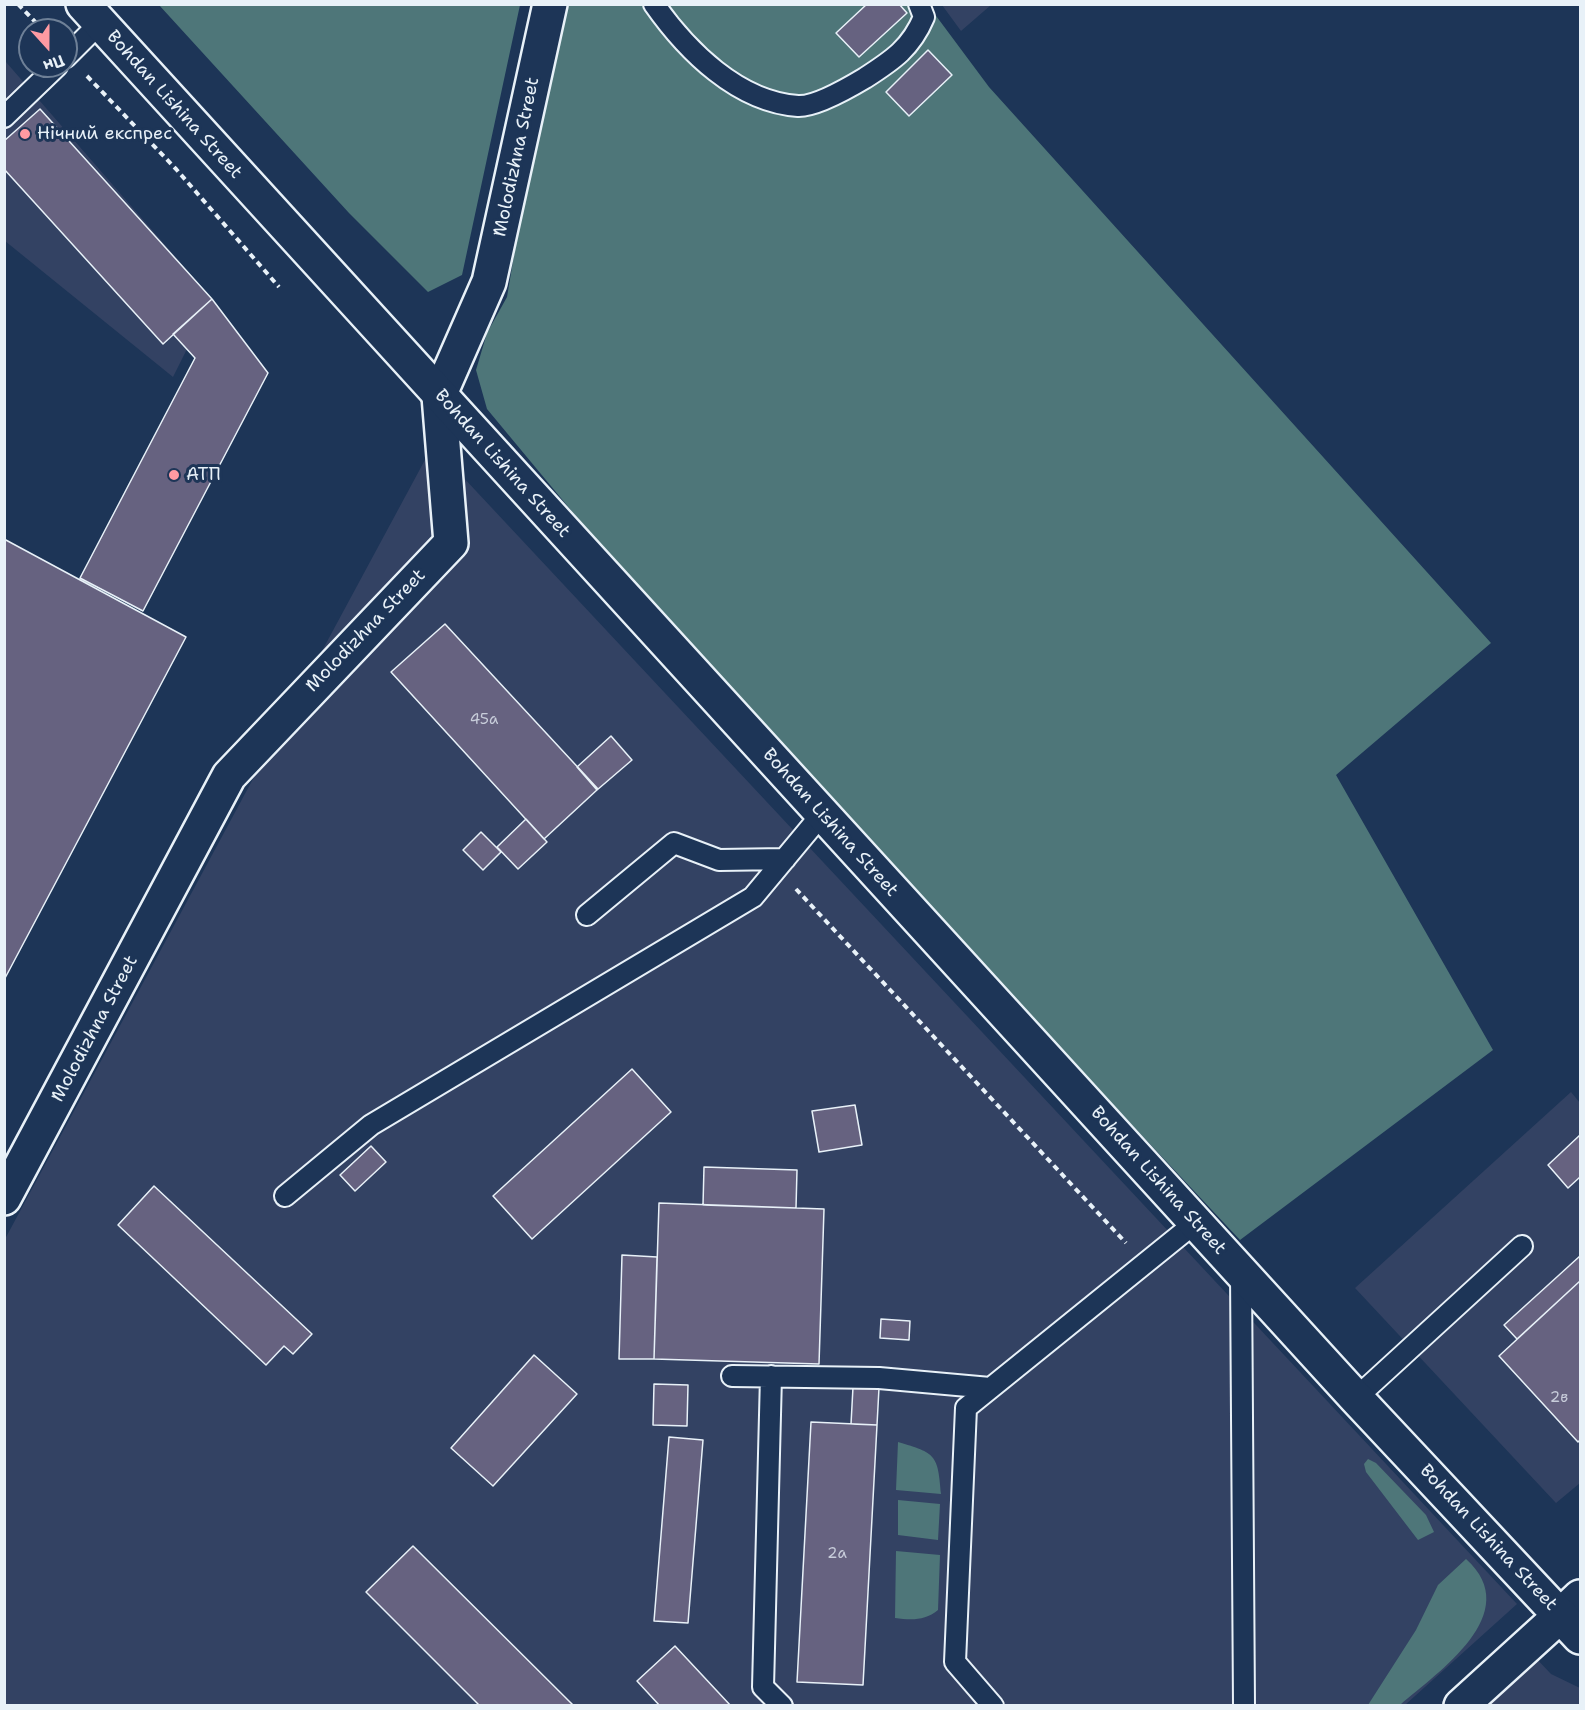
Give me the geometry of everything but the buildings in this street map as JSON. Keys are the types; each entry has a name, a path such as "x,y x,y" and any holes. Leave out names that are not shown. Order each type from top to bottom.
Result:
{"main road":[{"name":"Molodizhna Street","path":"4,1198 229,776 451,543 439,396 489,282 550,4"},
{"name":"Bohdan Lishina Street","path":"92,14 1356,1398 1574,1616"},
{"path":"1461,1706 1574,1616"}],"lane":[{"path":"654,4 673,31 725,77 750,95 800,106 845,90 885,65 914,39 924,17 919,4"},
{"path":"78,36 92,14"},
{"path":"4,117 44,78"},
{"path":"285,1196 371,1125 753,897 822,814"},
{"path":"587,915 674,843 719,860 781,863"},
{"path":"993,1706 955,1662 966,1408 1195,1222"},
{"path":"1356,1398 1522,1246"},
{"path":"1241,1273 1244,1706"},
{"path":"732,1376 879,1378 990,1388"},
{"path":"771,1376 763,1687 782,1706"}],"path":[{"path":"18,4 31,18"},
{"path":"78,74 176,169 279,287"},
{"path":"781,863 1145,1263"}],"shaded area":[{"path":"942,5 991,5 961,31"},
{"path":"6,62 212,299 173,377 5,241"},
{"path":"433,445 1517,1604 1405,1705 5,1706 5,1239"},
{"path":"1571,1092 1580,1103 1580,1483 1556,1503 1355,1288"},
{"path":"1534,1656 1551,1674 1580,1688 1580,1705 1480,1706"}],"green space":[{"path":"159,5 520,5 462,275 428,292 349,213"},
{"path":"562,5 928,5 989,87 1491,643 1336,775 1493,1050 1240,1240 842,816 609,556 487,409 476,370 487,333 507,297 534,136"},
{"path":"898,1442 920,1449 933,1458 938,1471 941,1494 896,1490"},
{"path":"1368,1459 1376,1463 1426,1515 1434,1532 1418,1540 1366,1472 1364,1464"},
{"path":"898,1500 940,1504 938,1540 898,1535"},
{"path":"896,1551 940,1555 938,1610 933,1614 918,1619 895,1618"},
{"path":"1466,1559 1482,1579 1486,1600 1482,1620 1470,1640 1435,1676 1400,1705 1368,1705 1416,1630 1438,1585"}],"place":[{"name":"Нічний експрес","path":"25,134"},
{"name":"АТП","path":"174,475"}]}
